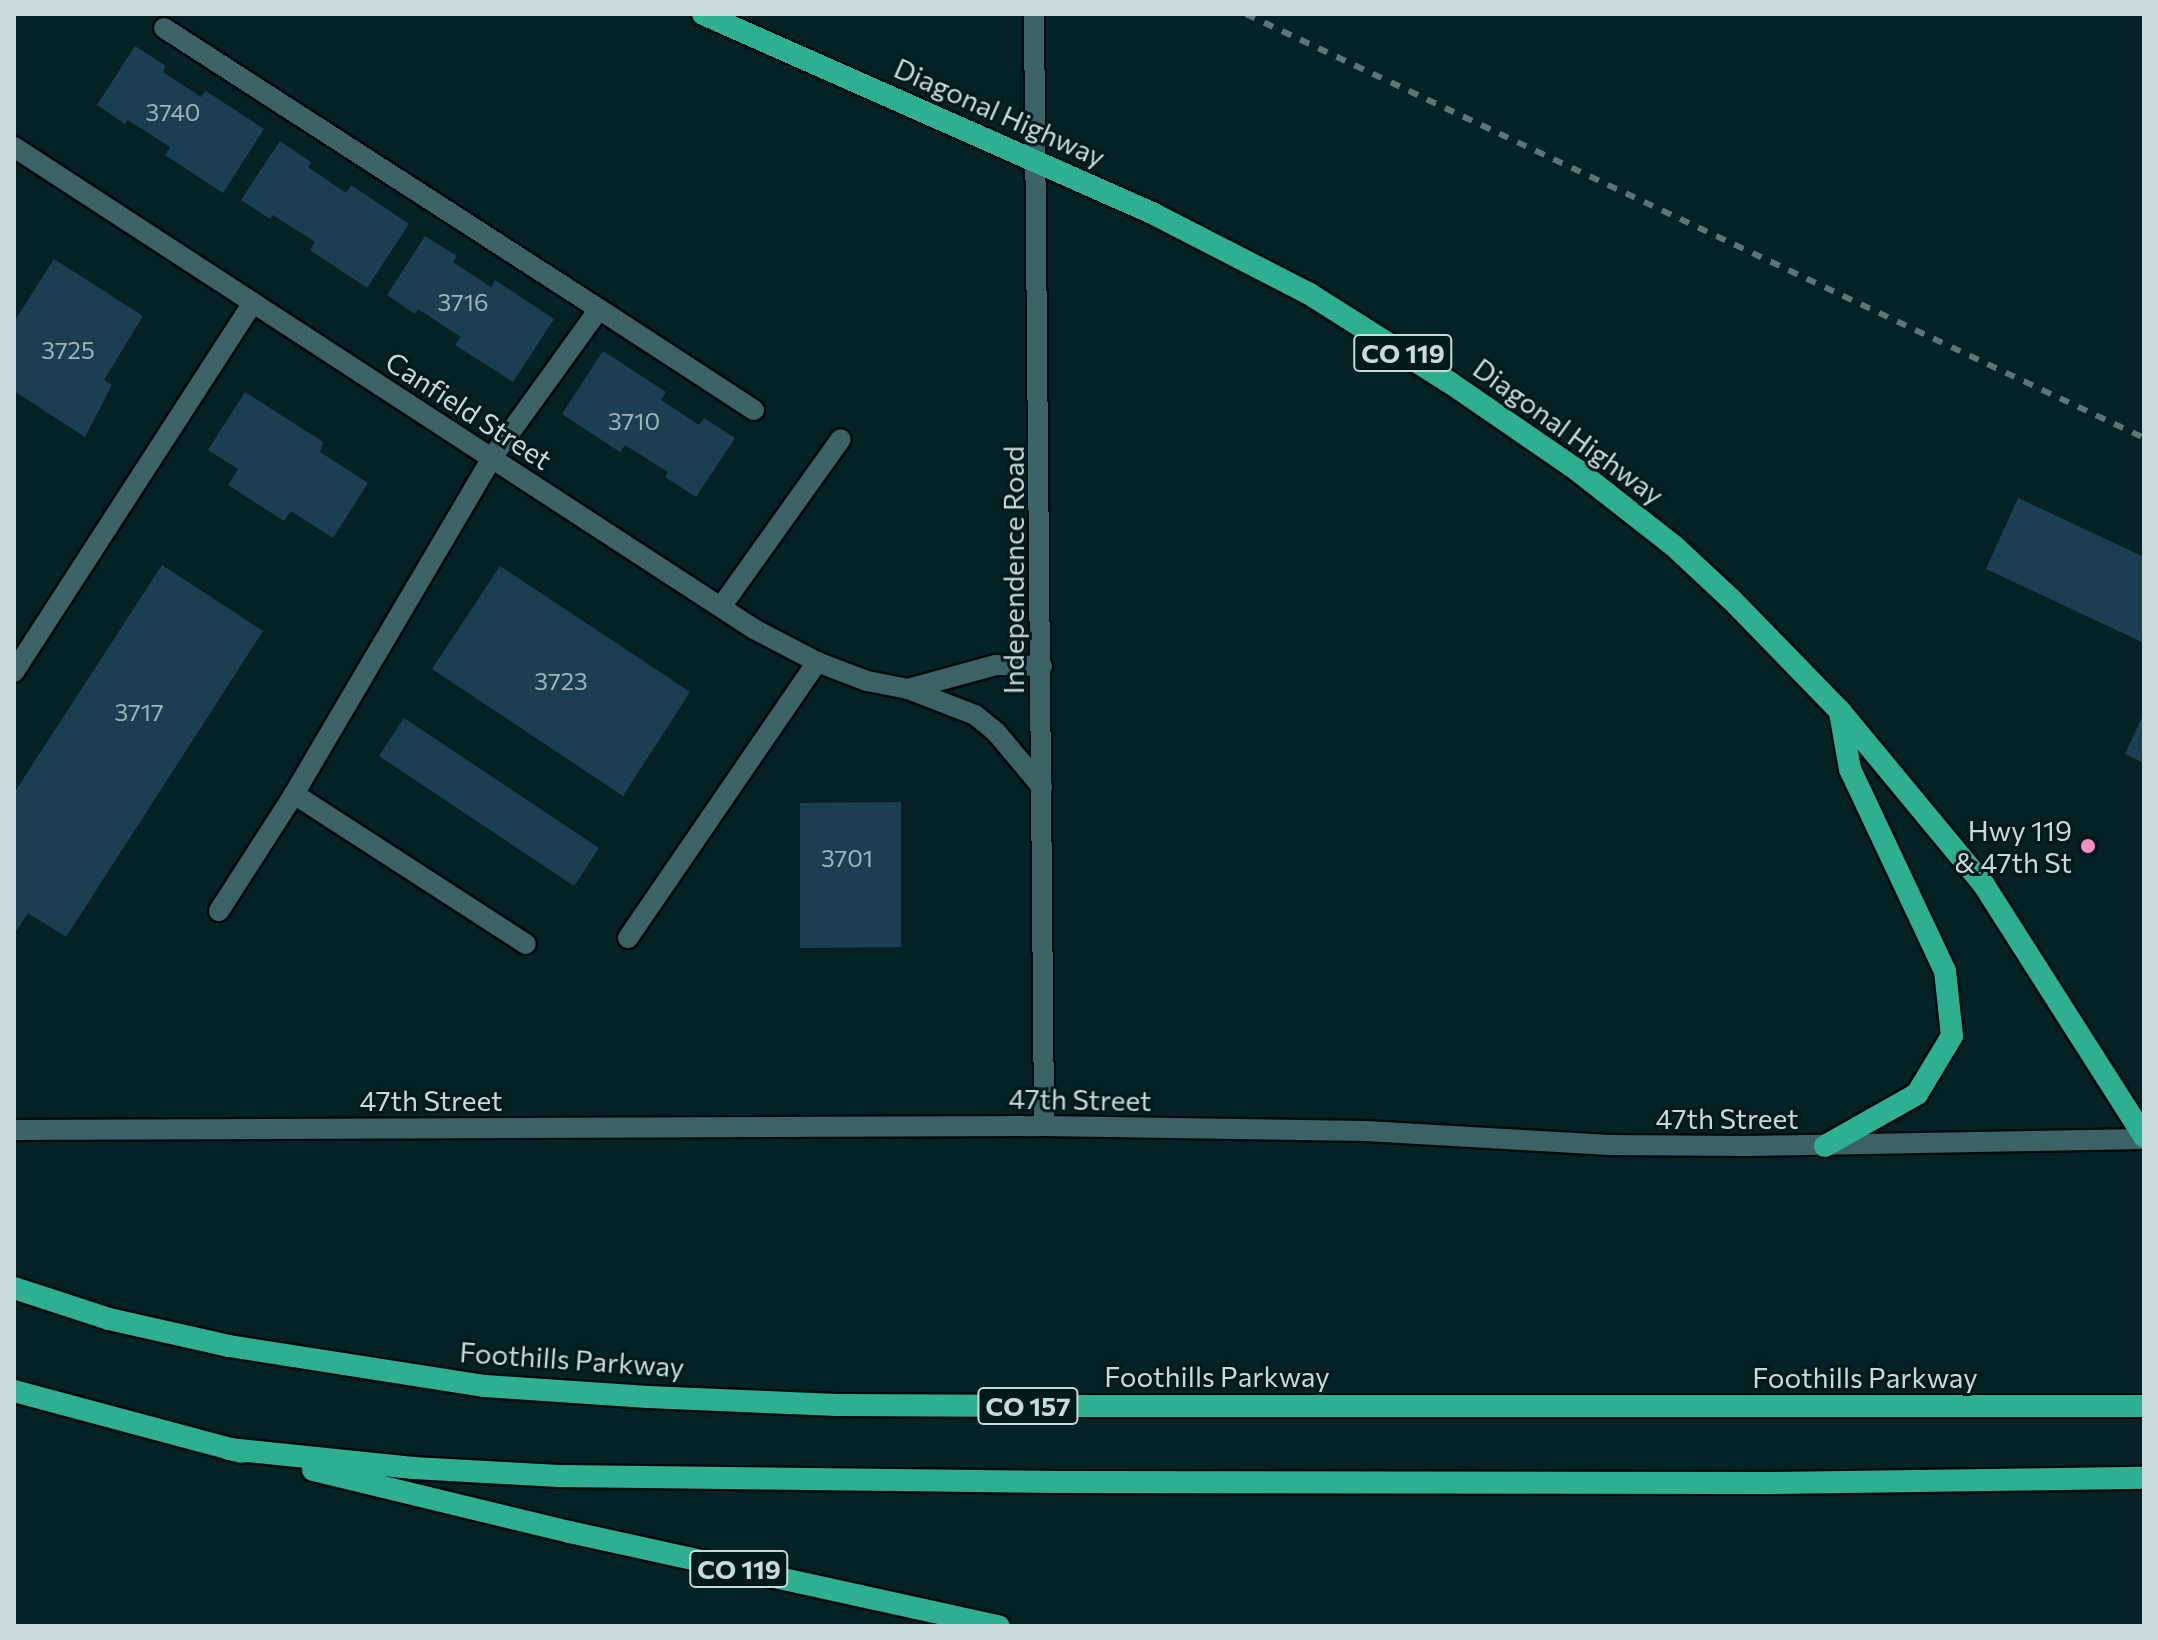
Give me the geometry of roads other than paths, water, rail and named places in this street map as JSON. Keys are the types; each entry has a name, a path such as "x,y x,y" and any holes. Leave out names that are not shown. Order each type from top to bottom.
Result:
{"highway":[{"name":"Diagonal Highway","path":"703,14 1154,214 1308,293 1449,382 1577,470 1674,546 1840,711 1984,885 2144,1138"},
{"path":"1825,1146 1917,1094 1952,1036 1945,971 1850,769 1840,711"},
{"name":"Foothills Parkway","path":"14,1288 109,1319 229,1346 485,1386 648,1397 837,1405 2144,1406"},
{"name":"CO 119","path":"14,1391 229,1449 555,1528 999,1626"},
{"path":"229,1449 413,1468 559,1476 1772,1483 2144,1478"}],"street":[{"name":"Independence Road","path":"1034,14 1038,161 1044,1126"},
{"path":"164,28 754,410"},
{"name":"Canfield Street","path":"14,147 721,607 817,662 867,681 908,689 975,715 996,732 1042,787"},
{"path":"14,672 253,302"},
{"path":"219,911 294,794 491,459 599,309"},
{"path":"721,607 841,439"},
{"path":"628,938 817,662"},
{"name":"Canfield Street","path":"908,689 996,665 1042,666"},
{"path":"294,794 526,944"},
{"name":"47th Street","path":"14,1130 1044,1126 1366,1131 1610,1145 1825,1146 2144,1138"}],"railway":[{"path":"1246,14 2144,438"}],"place":[{"name":"Hwy 119 & 47th St","path":"2088,846"}]}
